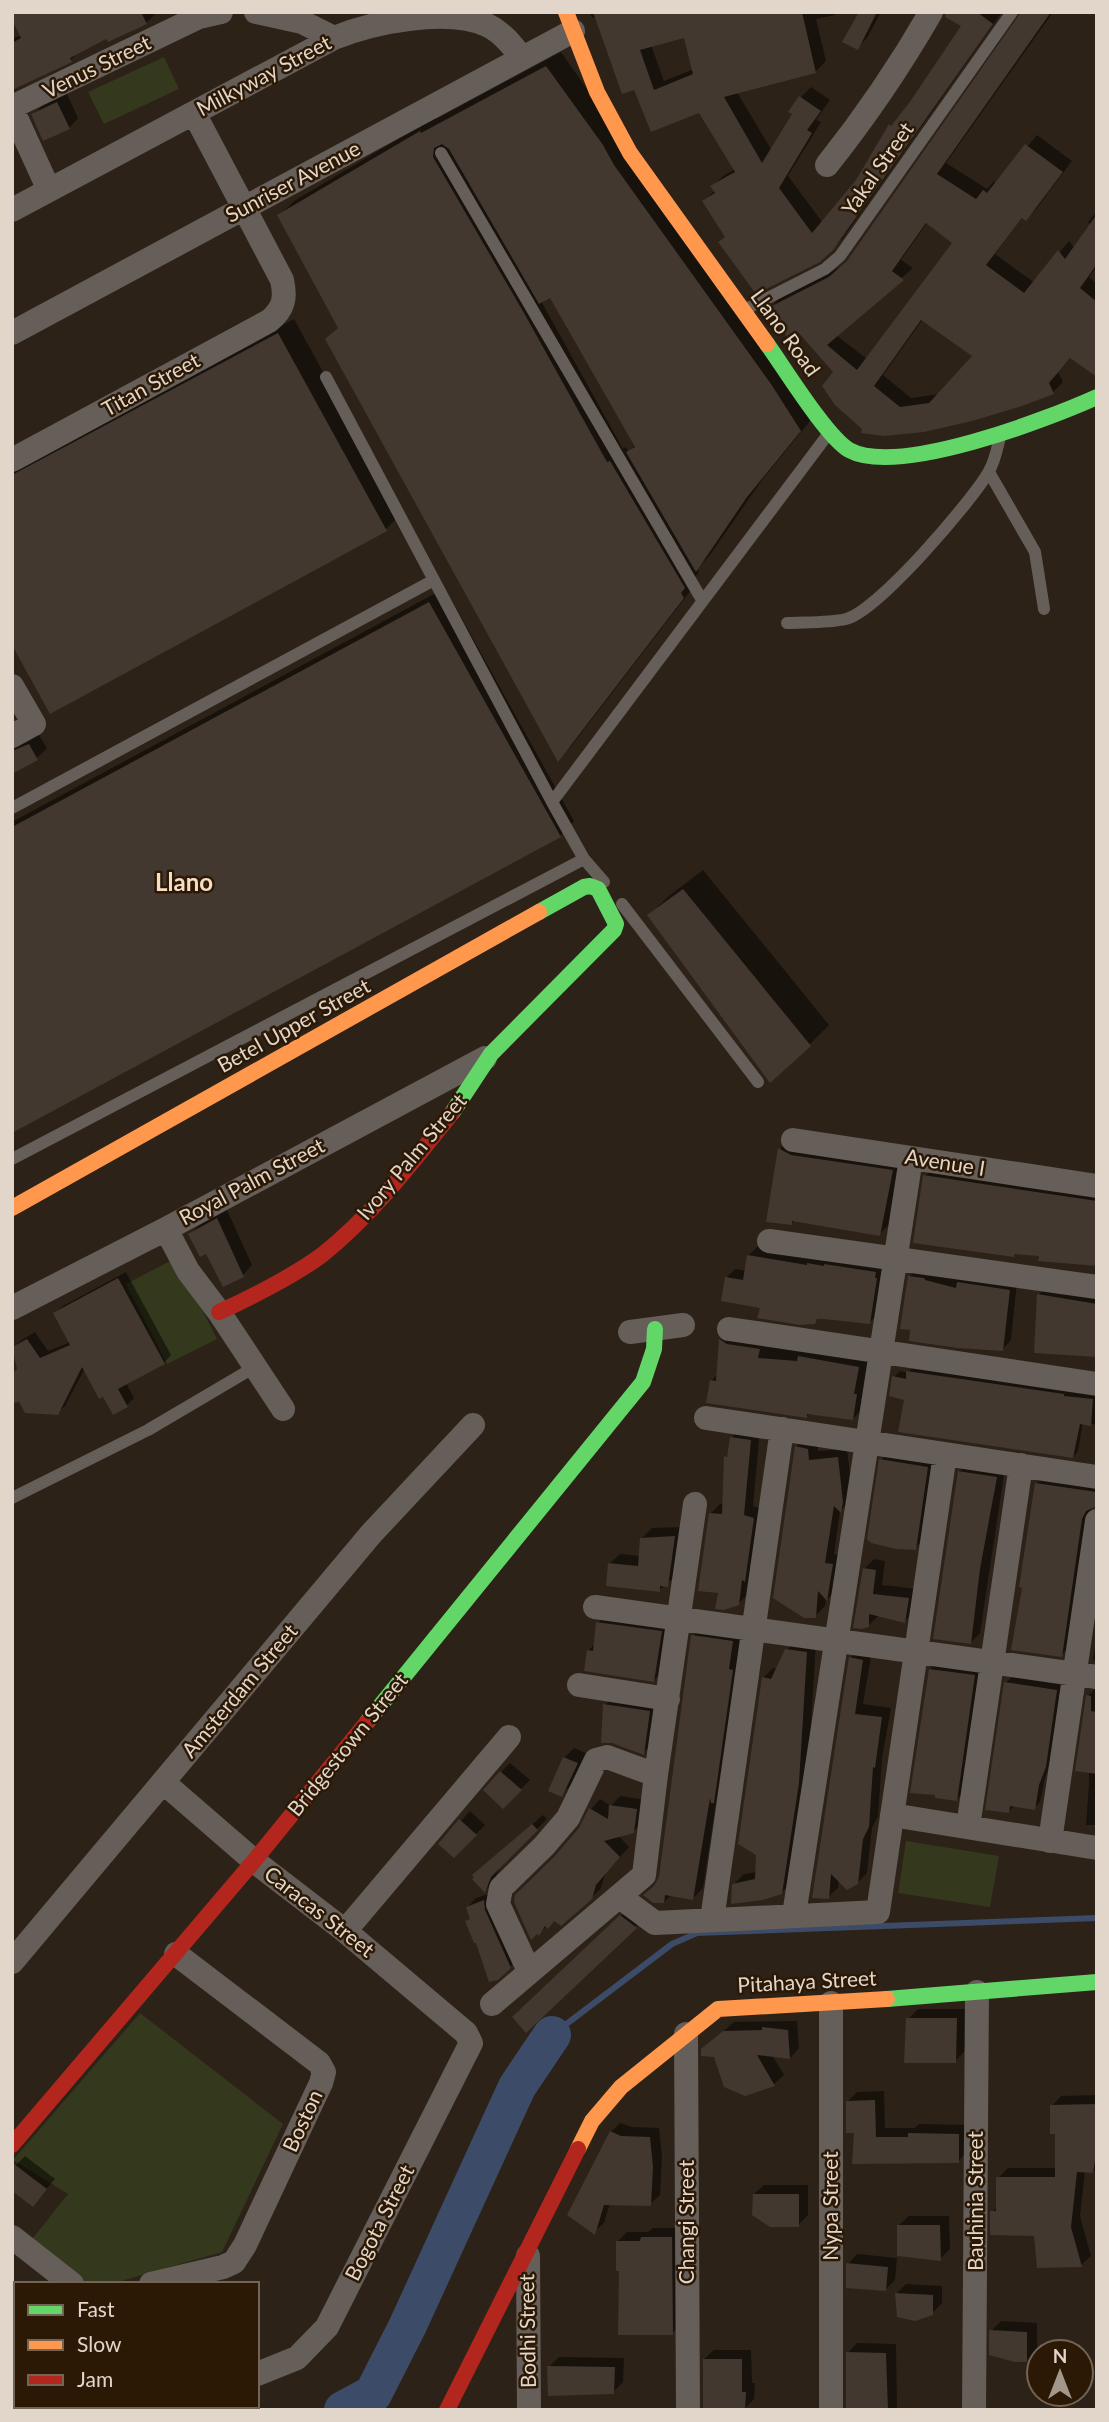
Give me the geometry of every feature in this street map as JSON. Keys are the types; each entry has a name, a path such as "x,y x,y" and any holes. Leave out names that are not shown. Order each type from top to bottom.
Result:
{"street":[{"name":"Venus Street","path":"49,190 12,108 199,18 221,12"},
{"path":"256,12 302,22 334,38"},
{"path":"827,165 864,119 895,74 931,12"},
{"name":"Milkyway Street","path":"12,209 334,38 359,28 388,21 450,18 473,20 500,33 522,58"},
{"name":"Llano Road","path":"570,22 597,92 630,153 841,444 855,452 888,456 948,449 1034,423 1097,397"},
{"name":"Sunriser Avenue","path":"12,333 522,58 570,22"},
{"path":"194,113 244,208"},
{"name":"Titan Street","path":"12,460 269,321 279,313 284,303 282,280 244,208"},
{"path":"12,686 34,724 12,736"},
{"name":"Betel Upper Street","path":"12,1208 584,887 598,889"},
{"name":"Ivory Palm Street","path":"219,1312 245,1300 320,1256 361,1220 411,1165 453,1111 491,1054 614,930 616,924 598,889"},
{"name":"Royal Palm Street","path":"12,1308 491,1054"},
{"name":"Avenue I","path":"793,1140 1097,1186"},
{"path":"794,1915 911,1158"},
{"path":"166,1228 188,1271 219,1312 283,1409"},
{"path":"769,1241 1097,1287"},
{"path":"630,1332 683,1325"},
{"name":"Bridgestown Street","path":"12,2145 254,1861 643,1382 653,1349 655,1329"},
{"path":"729,1329 1097,1384"},
{"path":"706,1418 1097,1477"},
{"name":"Amsterdam Street","path":"12,1962 371,1534 473,1425"},
{"path":"712,1920 782,1429"},
{"path":"620,1897 655,1923 878,1912 945,1454"},
{"path":"968,1827 1021,1465"},
{"path":"492,2004 644,1875 695,1504"},
{"path":"1050,1841 1086,1676 1097,1521"},
{"path":"594,1607 1086,1676"},
{"path":"579,1685 668,1699"},
{"path":"345,1931 509,1737"},
{"path":"529,1971 498,1904 501,1888 568,1818 596,1760 607,1757 656,1775"},
{"name":"Caracas Street","path":"164,1783 254,1861 345,1931 466,2033 471,2043"},
{"path":"892,1815 1097,1848"},
{"name":"Boston","path":"159,2282 234,2262 245,2245 321,2084 324,2072 319,2063 176,1954"},
{"name":"Pitahaya Street","path":"447,2410 592,2121 621,2087 718,2009 1097,1982"},
{"name":"Bauhinia Street","path":"974,2410 977,1992"},
{"name":"Nypa Street","path":"831,2003 831,2410"},
{"name":"Changi Street","path":"686,2034 688,2410"},
{"name":"Bogota Street","path":"259,2373 298,2358 327,2327 471,2043"},
{"path":"12,2237 69,2282"},
{"name":"Bodhi Street","path":"528,2251 529,2410"}],"lane":[{"name":"Yakal Street","path":"743,310 836,261 1012,12"},
{"path":"441,153 702,600"},
{"path":"326,377 584,859 634,918 758,1082"},
{"path":"552,802 830,432"},
{"path":"787,623 848,618 868,606 939,536 989,472 1001,433"},
{"path":"989,472 1035,552 1044,609"},
{"path":"12,808 434,580"},
{"path":"12,1158 584,859"},
{"path":"12,1498 148,1430 255,1367"}],"green space":[{"path":"164,57 179,89 104,124 88,92"},
{"path":"176,1258 217,1339 167,1364 126,1284"},
{"path":"906,1841 999,1856 990,1907 898,1893"},
{"path":"140,2013 283,2124 222,2252 118,2282 81,2282 29,2243 68,2194 13,2160"}],"building":[{"path":"12,12 141,12 147,24 108,42 106,39 70,58 72,62 12,90 12,43 21,38 12,20"},
{"path":"593,12 802,12 816,73 724,97 762,163 792,114 788,112 799,96 821,111 807,130 812,133 779,188 812,233 856,180 889,124 891,126 909,103 961,26 945,17 946,12 977,12 993,24 833,250 820,262 756,294 718,242 725,237 702,201 715,193 710,186 735,172 699,113 651,132 634,90 622,94","holes":["684,38 693,74 654,90 640,50"]},
{"path":"859,12 877,12 858,50 842,42"},
{"path":"1021,12 1051,12 937,174 976,199 983,190 987,193 1025,144 1063,172 1026,221 1022,218 986,265 1024,293 1058,250 1065,259 1097,214 1097,264 1080,288 1097,302 1097,377 1070,358 1049,383 1054,394 1019,407 924,432 884,436 861,433 862,429 835,405 822,386 833,372 798,332 788,338 766,309 829,277 847,261","holes":["926,223 952,243 857,370 827,345 904,280 892,271","921,320 972,356 929,403 900,407 874,386"]},
{"path":"546,66 771,384 801,431 747,497 696,572 626,452 635,447 550,298 539,304 449,149 442,144 434,148 433,157 607,462 610,461 685,588 681,593 684,598 558,762 325,339 338,328 277,215 420,131 421,133"},
{"path":"57,102 70,129 43,141 31,114"},
{"path":"278,333 387,531 50,714 12,645 12,475"},
{"path":"429,602 561,837 12,1133 12,827"},
{"path":"29,744 38,760 12,774 12,751"},
{"path":"683,889 811,1046 770,1083 647,915"},
{"path":"778,1148 791,1155 893,1170 880,1236 792,1221 792,1225 766,1222"},
{"path":"923,1175 1097,1201 1097,1266 1038,1261 1039,1256 1014,1254 1014,1257 913,1243"},
{"path":"217,1218 244,1277 223,1287 206,1254 200,1257 188,1234"},
{"path":"747,1255 876,1272 870,1324 817,1319 815,1324 800,1325 757,1318 760,1308 721,1301 725,1277 743,1280"},
{"path":"908,1276 956,1288 957,1282 1010,1290 1003,1351 909,1341 910,1330 900,1329"},
{"path":"118,1278 165,1364 118,1389 128,1407 113,1415 103,1397 99,1399 82,1367 58,1415 25,1413 19,1402 12,1403 12,1374 17,1369 12,1347 27,1339 40,1358 70,1345 53,1313"},
{"path":"1037,1294 1097,1304 1097,1357 1034,1353"},
{"path":"719,1339 727,1344 760,1349 758,1358 797,1361 798,1356 859,1367 853,1420 807,1414 807,1418 706,1403 710,1380 716,1381"},
{"path":"906,1371 1093,1399 1091,1426 1080,1424 1073,1458 898,1432 904,1400 889,1396 892,1376 906,1379"},
{"path":"730,1437 751,1440 744,1515 754,1518 739,1605 724,1610 715,1609 718,1593 698,1591 709,1513 722,1514 724,1456 727,1457"},
{"path":"795,1446 808,1449 809,1460 838,1457 843,1502 841,1513 834,1506 825,1563 833,1564 827,1601 818,1591 816,1618 804,1618 773,1598"},
{"path":"879,1459 928,1467 916,1550 896,1549 871,1543 867,1539"},
{"path":"958,1471 997,1477 980,1569 971,1644 933,1639"},
{"path":"1035,1483 1097,1492 1097,1506 1086,1511 1082,1519 1062,1657 1011,1650"},
{"path":"675,1536 668,1587 660,1586 660,1592 606,1586 608,1563 638,1566 640,1538"},
{"path":"863,1568 876,1570 873,1594 909,1598 905,1623 869,1614 869,1627 853,1628"},
{"path":"596,1622 662,1631 654,1682 584,1671 587,1650 593,1651"},
{"path":"691,1635 733,1641 729,1669 733,1670 714,1803 711,1803 710,1798 693,1900 665,1895 664,1903 653,1903 643,1895 654,1886 659,1877"},
{"path":"785,1649 807,1652 799,1783 782,1894 763,1900 731,1904 732,1884 755,1879 756,1855 738,1844 762,1677 771,1679"},
{"path":"849,1657 863,1660 855,1714 882,1717 875,1768 873,1767 869,1827 863,1839 858,1884 847,1890 831,1874 829,1899 812,1898"},
{"path":"929,1669 975,1675 957,1801 935,1798 935,1795 910,1793"},
{"path":"1004,1682 1057,1690 1046,1767 1039,1785 1035,1810 1010,1806 1009,1813 985,1810"},
{"path":"1086,1695 1091,1696 1091,1711 1097,1712 1097,1774 1075,1771"},
{"path":"603,1704 650,1711 644,1755 612,1743 601,1743"},
{"path":"563,1757 578,1763 562,1797 548,1791"},
{"path":"500,1771 522,1790 503,1809 483,1790"},
{"path":"609,1805 637,1809 634,1833 604,1841 620,1857 596,1885 592,1899 561,1926 554,1921 548,1929 545,1926 539,1936 537,1934 531,1940 514,1902 515,1895 579,1828 589,1808 608,1819"},
{"path":"459,1819 477,1835 454,1858 438,1844"},
{"path":"532,1824 538,1830 491,1877 485,1893 472,1879 472,1875"},
{"path":"484,1900 485,1910 511,1968 498,1980 489,1982 476,1943 465,1921 470,1919 466,1907"},
{"path":"620,1915 637,1928 526,2033 512,2017"},
{"path":"906,2018 957,2018 956,2063 904,2063"},
{"path":"762,2027 788,2030 790,2059 757,2055 775,2086 745,2096 724,2087 714,2057 701,2056 701,2049 723,2031 762,2030"},
{"path":"875,2100 876,2137 908,2137 908,2133 959,2134 959,2163 852,2164 854,2133 846,2133 846,2101"},
{"path":"1097,2104 1097,2149 1093,2173 1077,2172 1071,2227 1082,2267 1037,2268 1034,2236 990,2235 990,2211 996,2211 996,2177 1055,2177 1055,2134 1050,2134 1050,2105"},
{"path":"610,2131 621,2136 650,2137 653,2167 651,2206 604,2205 595,2235 567,2215"},
{"path":"14,2164 47,2189 33,2207 12,2191"},
{"path":"753,2194 799,2194 799,2227 770,2227 752,2215"},
{"path":"897,2225 940,2225 941,2261 897,2256"},
{"path":"641,2237 672,2237 673,2335 618,2335 619,2271 616,2271 616,2241 640,2241"},
{"path":"846,2263 888,2267 886,2291 846,2288"},
{"path":"895,2293 933,2295 933,2315 915,2321 897,2317"},
{"path":"989,2330 1027,2332 1025,2362 989,2355"},
{"path":"846,2352 886,2353 888,2410 846,2410"},
{"path":"703,2359 742,2359 745,2410 703,2410"},
{"path":"547,2366 615,2367 614,2394 548,2396"}],"waterway":[{"path":"552,2035 672,1944 697,1933 1097,1918"},
{"path":"343,2410 373,2394 408,2325 517,2087 552,2035"}],"traffic: fast":[{"path":"767,344 829,431 849,450 872,456 902,456 973,442 1010,431 1097,397"},
{"path":"452,1113 491,1054 614,930 616,924 598,889 590,886 539,912"},
{"path":"367,1722 643,1382 654,1349 655,1329"},
{"path":"887,1999 1097,1982"}],"traffic: slow":[{"path":"566,12 597,92 630,153 767,344"},
{"path":"12,1208 539,912"},
{"path":"578,2149 592,2121 621,2087 718,2009 887,1999"}],"traffic: jam":[{"path":"219,1312 258,1293 322,1255 358,1223 391,1188 452,1113"},
{"path":"12,2145 254,1861 367,1722"},
{"path":"447,2410 578,2149"}],"district":[{"name":"Llano","path":"184,883"}]}
